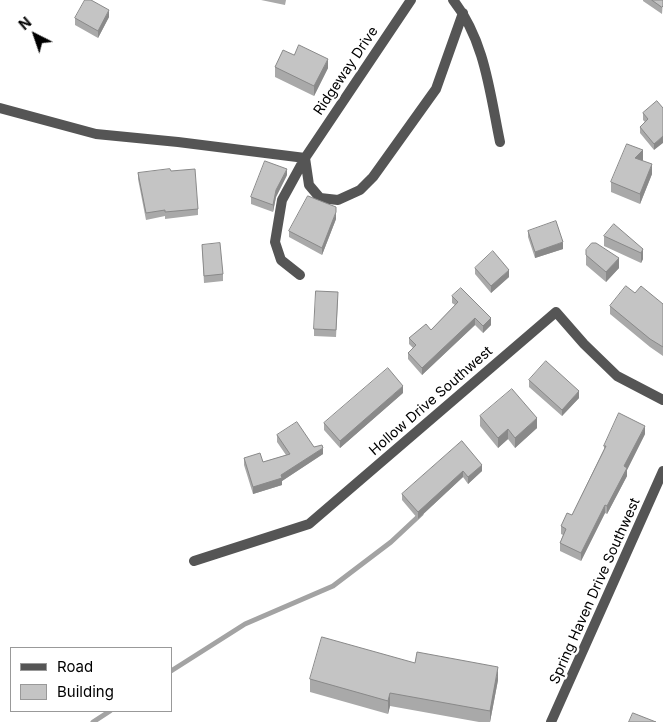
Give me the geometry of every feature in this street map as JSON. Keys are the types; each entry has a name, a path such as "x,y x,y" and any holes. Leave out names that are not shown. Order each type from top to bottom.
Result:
{"street":[{"name":"Ridgeway Drive","path":"300,275 281,260 275,242 282,200 305,158 411,0"},
{"path":"453,0 463,13 482,56 500,142"},
{"path":"0,108 96,134 305,158 309,185 320,198 338,200 360,190 374,177 436,89 463,13"},
{"name":"Hollow Drive Southwest","path":"194,561 309,524 556,312 584,344 617,376 663,400"},
{"name":"Spring Haven Drive Southwest","path":"551,722 663,471"}],"building":[{"path":"85,0 91,0 109,10 98,31 75,18"},
{"path":"652,0 663,0 663,6 662,7"},
{"path":"299,45 328,59 314,86 275,67 283,50 294,55"},
{"path":"657,101 663,108 663,136 654,144 640,127 648,119 643,113"},
{"path":"627,144 643,150 635,158 652,164 640,194 611,182"},
{"path":"265,161 287,169 276,190 273,205 251,197"},
{"path":"170,169 171,171 195,169 198,209 165,212 165,210 146,213 138,173"},
{"path":"308,196 336,207 336,212 322,248 289,231"},
{"path":"556,221 563,242 535,252 528,231"},
{"path":"614,224 643,249 641,253 604,236"},
{"path":"220,243 223,274 204,276 202,245"},
{"path":"592,243 596,243 619,258 606,272 586,255 586,250"},
{"path":"493,251 509,270 491,286 475,268"},
{"path":"626,286 635,293 641,286 663,304 663,347 650,339 610,306"},
{"path":"461,288 491,318 483,326 475,318 422,368 408,353 416,345 409,338 426,324 431,330 458,302 452,296"},
{"path":"316,291 338,292 336,330 314,329"},
{"path":"546,361 579,391 562,410 529,380"},
{"path":"388,368 403,386 340,441 324,423"},
{"path":"512,389 537,418 515,438 508,429 498,438 480,416"},
{"path":"619,413 645,426 624,466 627,468 607,506 605,505 581,553 560,543 566,529 561,526 567,513 572,515 606,446 604,446"},
{"path":"297,422 314,447 322,445 323,448 281,475 282,478 253,487 244,458 260,453 263,462 290,454 277,435"},
{"path":"462,441 482,465 468,477 463,471 418,512 402,494"},
{"path":"322,637 415,663 417,652 498,667 490,711 390,693 388,701 310,679"},
{"path":"633,713 656,722 629,722"}],"waterway":[{"path":"172,670 245,624 333,586 391,542 421,514"},
{"path":"93,722 108,712"}]}
